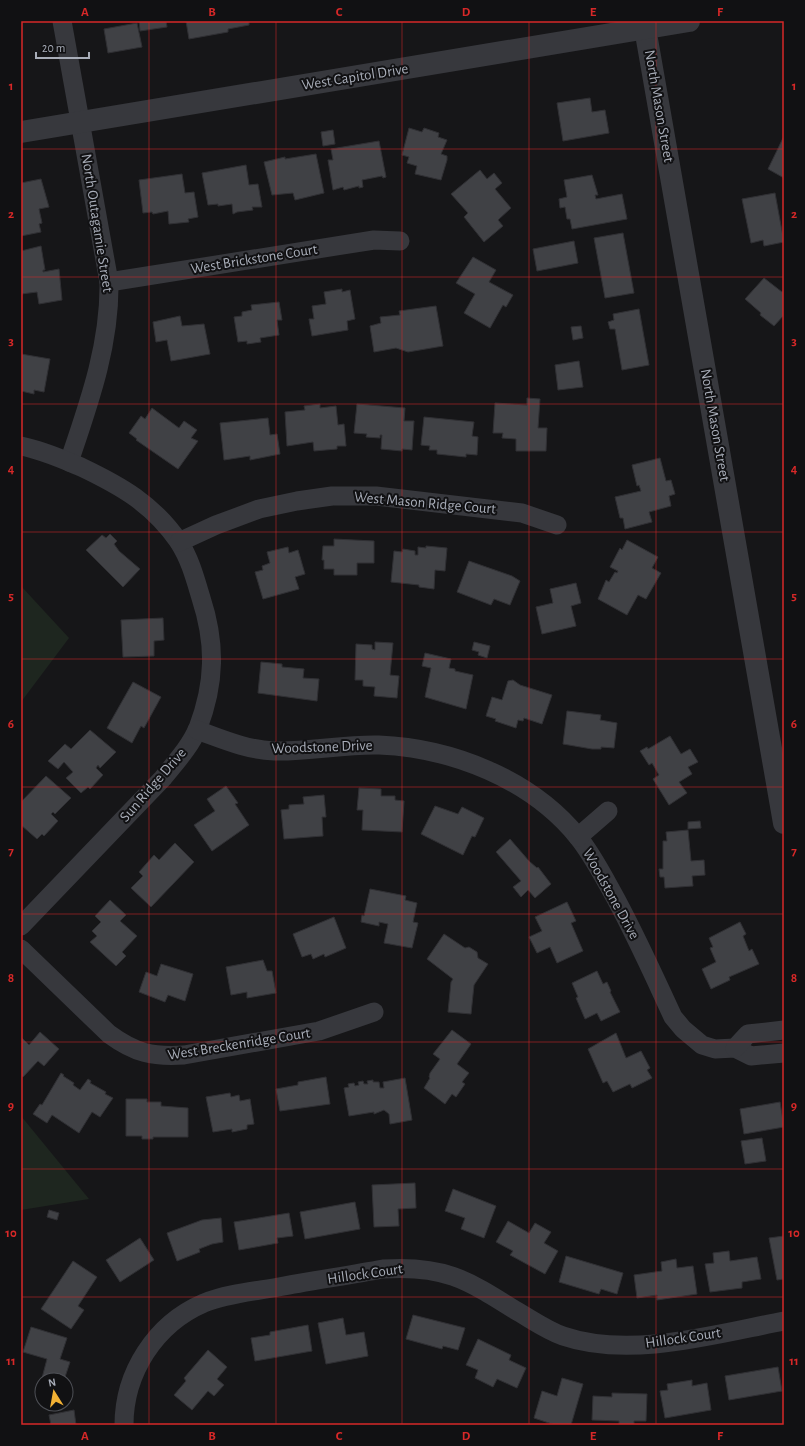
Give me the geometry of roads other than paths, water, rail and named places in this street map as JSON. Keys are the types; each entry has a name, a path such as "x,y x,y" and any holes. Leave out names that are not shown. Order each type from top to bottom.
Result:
{"street":[{"name":"North Outagamie Street","path":"62,21 109,282 109,300 103,352 92,396 69,462"},
{"name":"West Capitol Drive","path":"21,132 689,21"},
{"name":"North Mason Street","path":"645,28 784,822"},
{"name":"West Brickstone Court","path":"109,282 374,240 400,241"},
{"name":"Sun Ridge Drive","path":"21,446 41,451 69,462 124,488 157,515 179,542 191,564 209,621 212,648 209,695 197,730 184,752 163,778 21,926"},
{"name":"West Mason Ridge Court","path":"179,542 216,525 259,509 297,501 332,496 376,496 522,513 557,525"},
{"name":"Woodstone Drive","path":"197,730 242,746 273,751 312,750 377,745 404,746 440,753 500,776 523,790 560,818 578,837 594,860 624,914 673,1017 683,1030 702,1045 715,1049 735,1048 751,1056 784,1054"},
{"path":"578,837 608,811"},
{"name":"West Breckenridge Court","path":"21,949 109,1034 125,1046 149,1054 161,1056 184,1055 320,1031 374,1012"},
{"path":"735,1048 748,1034 784,1030"},
{"name":"Hillock Court","path":"124,1425 128,1391 137,1366 154,1340 164,1329 190,1311 216,1299 383,1269 405,1267 424,1269 457,1277 473,1284 545,1328 564,1336 618,1346 673,1342 784,1322"}]}
